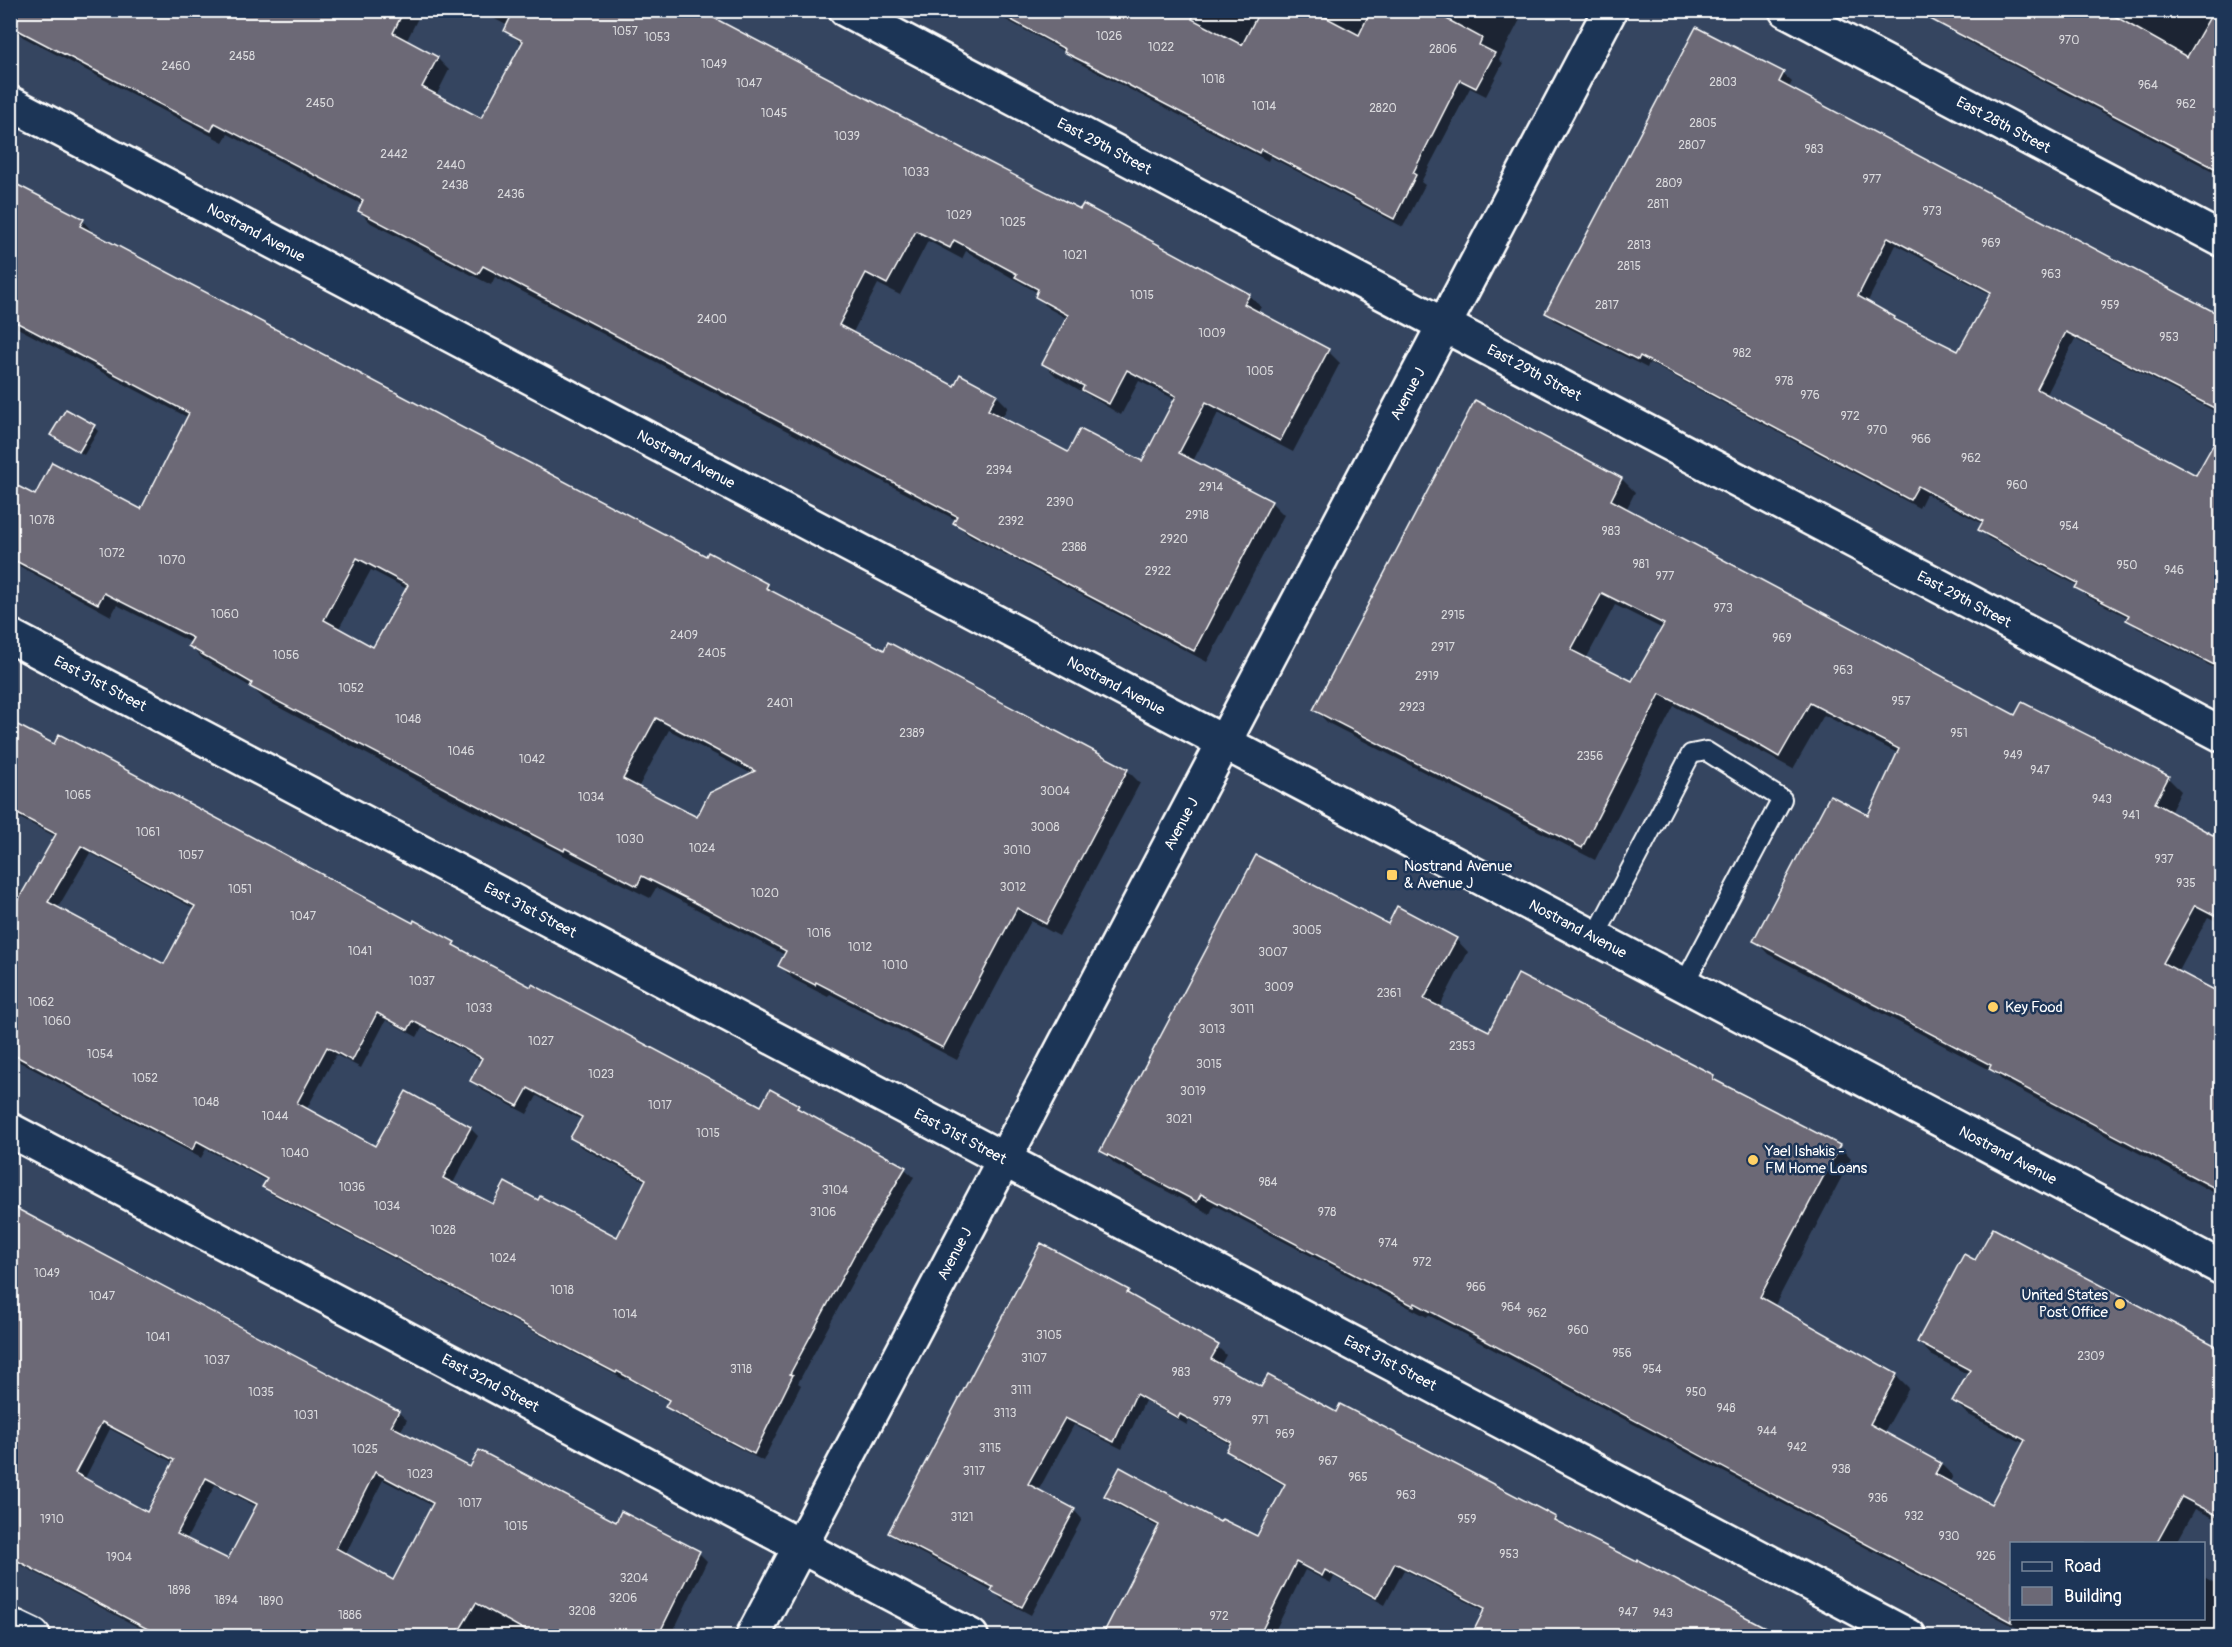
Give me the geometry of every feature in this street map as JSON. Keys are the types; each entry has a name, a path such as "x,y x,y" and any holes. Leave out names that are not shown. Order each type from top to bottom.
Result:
{"street":[{"name":"East 29th Street","path":"846,10 2222,735"},
{"name":"Avenue J","path":"753,1636 1610,10"},
{"name":"East 28th Street","path":"1786,10 2222,240"},
{"name":"Nostrand Avenue","path":"10,103 2222,1268"},
{"name":"East 31st Street","path":"10,636 1909,1636"},
{"name":"East 32nd Street","path":"10,1130 971,1636"},
{"path":"10,1625 33,1636"}],"lane":[{"path":"1595,937 1691,754 1706,751 1780,795 1782,799 1684,984"}],"building":[{"path":"10,10 404,10 393,33 438,57 422,87 481,118 523,41 504,31 514,10 699,10 1080,209 1083,204 1250,294 1244,304 1329,349 1280,441 1206,402 1179,453 1272,501 1194,651 1011,555 953,523 957,516 729,395 483,266 478,274 358,211 363,200 215,123 211,131 10,26","holes":["916,231 950,248 954,240 1017,274 1015,277 1038,289 1035,297 1068,315 1042,364 1084,386 1082,390 1109,404 1127,370 1176,396 1142,461 1080,429 1068,452 988,410 997,394 960,374 954,386 839,325 866,273 887,284"]},
{"path":"993,10 1196,10 1192,19 1242,45 1260,10 1312,10 1359,35 1371,10 1430,10 1482,38 1479,45 1495,53 1476,88 1460,80 1413,173 1416,175 1394,219 1261,149 1259,153 1064,52 1065,49"},
{"path":"1913,10 2104,10 2187,57 2214,10 2222,10 2222,172"},
{"path":"1696,27 1784,72 1779,82 2222,316 2222,412 2066,332 2037,389 2196,475 2222,429 2222,669 2126,620 2129,615 2075,588 2078,583 1978,530 1983,521 1918,486 1910,500 1640,356 1638,360 1545,313","holes":["1888,237 1991,292 1958,351 1894,319 1895,317 1858,296"]},
{"path":"10,181 84,219 80,226 706,556 708,552 768,584 766,588 884,650 888,642 1128,769 1046,924 1017,908 943,1048 816,982 815,985 778,966 786,951 694,902 642,876 637,886 565,848 564,851 250,687 252,683 188,646 193,638 104,593 98,604 10,558 10,482 35,495 52,462 141,509 189,413 10,319","holes":["357,558 408,585 373,647 324,620","656,718 688,735 755,771 709,793 697,817 623,779"]},
{"path":"1475,400 1622,478 1611,500 2015,715 2022,702 2169,776 2155,803 2222,840 2222,919 2195,905 2163,963 2222,994 2222,1192 1989,1069 1991,1065 1753,941 1830,795 1868,815 1899,749 1810,703 1779,757 1747,738 1660,694 1582,848 1313,710","holes":["1602,593 1664,624 1632,681 1571,650"]},
{"path":"66,409 95,425 79,452 50,435"},
{"path":"10,721 54,744 59,734 413,923 414,920 455,942 453,945 531,987 532,984 761,1106 770,1089 799,1105 797,1108 906,1167 859,1246 790,1374 793,1375 754,1454 665,1407 669,1400 617,1371 616,1373 262,1187 267,1179 197,1141 192,1150 10,1053 10,914 56,834 10,810","holes":["81,846 195,906 164,964 48,902","377,1013 408,1030 413,1021 482,1058 470,1081 518,1106 528,1088 582,1117 570,1138 646,1179 617,1237 540,1196 538,1200 505,1182 493,1204 443,1178 471,1127 406,1091 375,1146 297,1103 327,1047 352,1061"]},
{"path":"1256,855 1388,924 1397,906 1457,938 1424,999 1489,1031 1518,974 1714,1075 1713,1079 1840,1145 1760,1297 1897,1374 1870,1424 1941,1463 1935,1474 1991,1504 2025,1440 1952,1401 1970,1370 1917,1342 1964,1254 1975,1260 1993,1228 2222,1349 2222,1518 2182,1497 2157,1542 2010,1542 2010,1620 2012,1622 1415,1303 1414,1306 1201,1194 1197,1202 1100,1151"},
{"path":"10,1205 399,1411 391,1426 470,1467 479,1450 616,1522 621,1511 700,1551 658,1636 535,1636 476,1603 456,1636 161,1636 10,1557","holes":["102,1422 174,1460 147,1512 75,1473","375,1472 433,1503 393,1580 336,1548","206,1478 257,1504 228,1559 177,1534"]},
{"path":"1041,1243 1129,1290 1127,1293 1219,1345 1211,1359 1261,1387 1268,1375 1336,1412 1340,1404 1556,1517 1554,1520 1637,1562 1638,1560 1782,1636 1471,1636 1485,1608 1395,1563 1376,1598 1325,1570 1322,1576 1296,1562 1259,1636 1102,1636 1159,1525 1104,1496 1120,1467 1220,1522 1222,1519 1257,1536 1285,1484 1226,1451 1231,1442 1180,1414 1178,1418 1136,1394 1114,1442 1065,1418 1028,1484 1075,1509 1022,1607 991,1591 993,1587 888,1533"}],"place":[{"name":"Nostrand Avenue & Avenue J","path":"1392,875"},
{"name":"Key Food","path":"1993,1007"},
{"name":"Yael Ishakis - FM Home Loans","path":"1753,1160"},
{"name":"United States Post Office","path":"2120,1304"}]}
